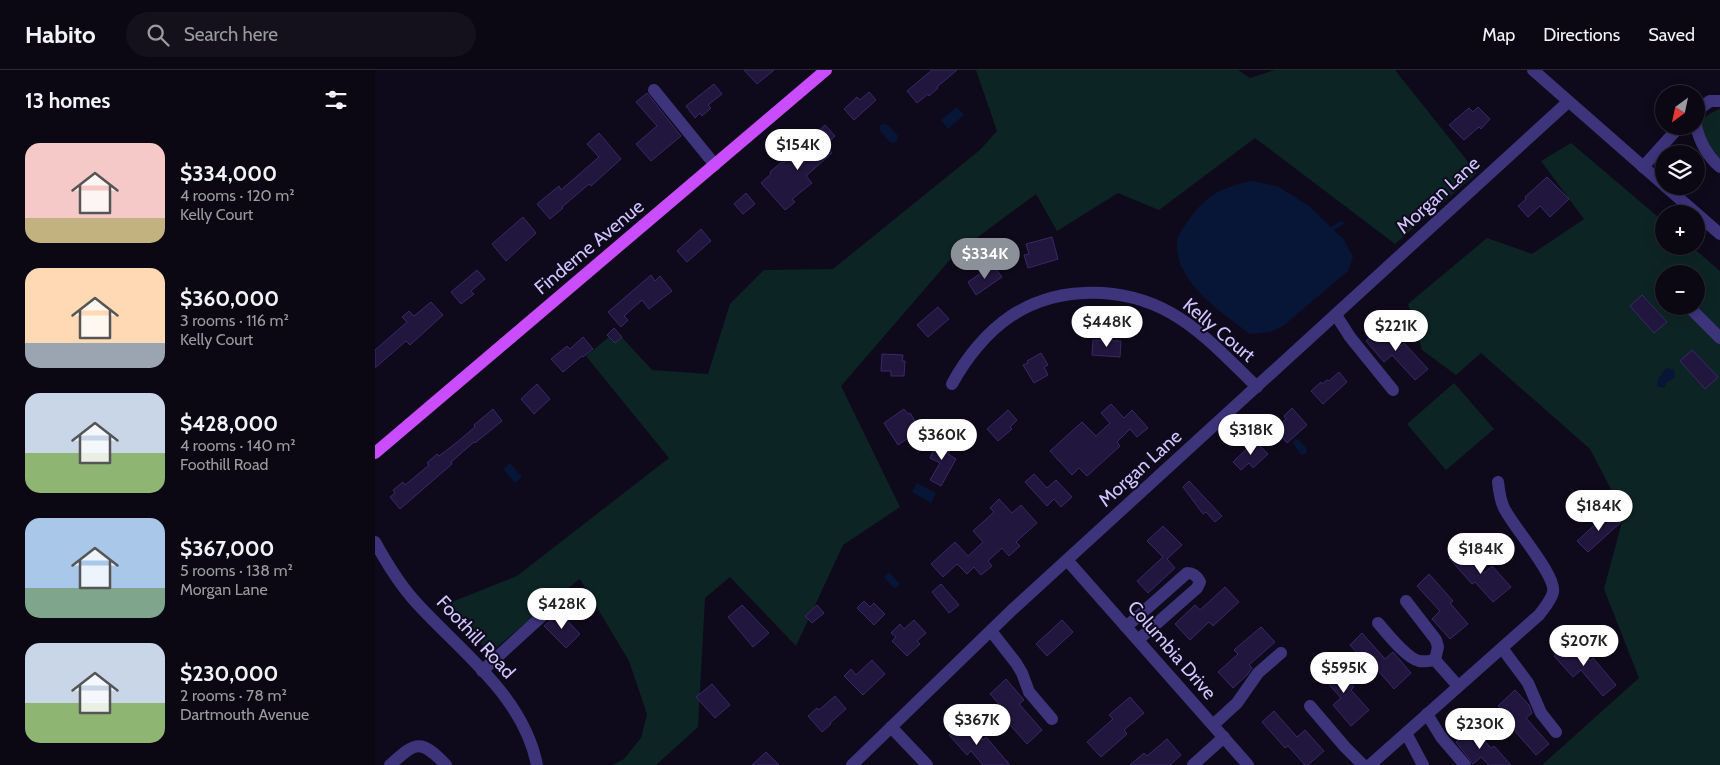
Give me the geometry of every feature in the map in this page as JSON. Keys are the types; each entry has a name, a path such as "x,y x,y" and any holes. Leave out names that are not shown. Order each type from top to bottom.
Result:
{"main road":[{"name":"Finderne Avenue","path":"375,453 823,71"}],"street":[{"path":"1533,70 1655,178"},
{"path":"654,90 715,165"},
{"path":"1705,105 1710,101 1720,101"},
{"name":"Morgan Lane","path":"852,765 1067,560 1568,102"},
{"path":"1643,167 1672,135"},
{"path":"1698,135 1713,161 1720,167"},
{"path":"1674,195 1720,234"},
{"name":"Kelly Court","path":"952,384 959,371 983,340 1010,316 1046,300 1087,292 1119,294 1152,304 1171,313 1210,342 1257,387"},
{"path":"1336,314 1350,337 1393,390"},
{"path":"1696,315 1720,338"},
{"path":"1370,765 1539,615 1551,599 1554,585 1551,576 1515,527 1504,508 1499,495 1498,482"},
{"name":"Foothill Road","path":"375,542 395,575 412,598 509,701 530,741 537,765"},
{"name":"Columbia Drive","path":"1067,560 1248,765"},
{"path":"1126,627 1187,572 1192,573 1198,578 1200,582 1197,588 1138,640"},
{"path":"1405,601 1432,633 1438,647 1435,660"},
{"path":"482,671 553,606"},
{"path":"1378,623 1408,655 1417,661 1427,662 1435,660"},
{"path":"991,632 1023,673 1029,692 1052,720"},
{"path":"1502,648 1528,683 1541,713 1556,732"},
{"path":"1213,725 1237,703 1258,673 1281,653"},
{"path":"1435,660 1458,686"},
{"path":"1310,706 1363,765"},
{"path":"1427,714 1441,737 1465,765"},
{"path":"891,727 927,765"},
{"path":"1406,733 1423,765"},
{"path":"1193,765 1224,737"},
{"path":"390,765 406,750 417,746 426,747 434,752 445,765"}],"green space":[{"path":"976,70 1238,70 1250,78 1275,70 1395,70 1477,173 1395,244 1255,138 1159,210 1118,193 1057,231 1036,194 955,254 841,386 900,507 843,545 796,646 730,577 705,598 698,727 656,765 612,765 624,759 641,738 647,714 629,661 580,579 490,653 444,605 517,576 669,458 586,356 616,331 652,370 708,374 730,304 764,270 833,269 980,150 997,131"},
{"path":"1720,109 1720,158 1717,159 1703,135 1705,135 1705,118 1710,113"},
{"path":"1571,143 1655,214 1655,255 1701,255 1720,271 1720,765 1542,765 1639,678 1604,589 1624,514 1590,449 1481,353 1456,375 1422,350 1408,304 1487,238 1532,254 1584,219 1541,161"},
{"path":"1454,383 1494,429 1446,470 1407,424"}],"water":[{"path":"957,107 964,115 948,129 941,120"},
{"path":"883,124 888,125 898,136 894,143 890,142 880,131 880,126"},
{"path":"1251,181 1277,186 1308,205 1344,240 1353,257 1348,271 1283,326 1271,332 1250,334 1201,295 1183,269 1178,256 1177,241 1180,232 1190,218 1210,197 1231,186"},
{"path":"977,254 983,257 983,260 974,270 971,270 968,264"},
{"path":"1666,368 1674,369 1675,378 1668,381 1664,388 1657,386 1658,379"},
{"path":"1295,439 1299,440 1307,449 1306,454 1301,455 1293,443"},
{"path":"510,463 522,477 515,483 503,469"},
{"path":"917,483 936,493 931,503 912,492"},
{"path":"889,572 900,584 894,589 884,577"}],"building":[{"path":"744,70 774,70 757,84"},
{"path":"932,70 957,70 929,96 928,94 917,103 907,91"},
{"path":"714,84 722,94 708,105 711,108 702,116 700,113 695,118 686,106"},
{"path":"869,92 876,100 854,120 844,109 857,97 860,100"},
{"path":"647,93 681,136 651,161 636,144 657,126 636,102"},
{"path":"1478,107 1490,119 1481,129 1479,127 1464,140 1449,125 1469,108 1473,112"},
{"path":"825,125 835,136 825,145 832,153 806,176 812,183 792,199 795,202 785,210 761,183 782,162 790,158 798,166 812,156 807,149 811,145 808,140"},
{"path":"599,133 621,159 591,186 589,184 550,219 537,204 559,186 561,190 599,157 587,144"},
{"path":"1547,177 1569,199 1550,217 1540,206 1528,217 1518,206"},
{"path":"746,193 755,204 743,214 734,204"},
{"path":"523,217 536,233 506,261 492,244"},
{"path":"701,229 711,241 687,262 677,251"},
{"path":"1052,237 1058,259 1028,268 1024,255 1029,254 1026,244"},
{"path":"993,265 1002,277 976,295 968,282"},
{"path":"477,270 485,279 471,291 474,294 461,304 451,292"},
{"path":"651,275 655,281 660,276 672,291 649,309 642,300 624,316 628,320 621,327 608,312"},
{"path":"1642,295 1655,309 1655,315 1661,315 1667,322 1654,333 1630,306"},
{"path":"431,302 443,315 410,345 406,341 375,368 375,350 407,322 402,317 409,311 414,316"},
{"path":"938,307 949,319 928,337 917,325"},
{"path":"1383,325 1401,346 1404,343 1428,369 1415,380 1392,355 1384,362 1366,341"},
{"path":"614,328 622,337 615,343 607,335"},
{"path":"583,337 593,349 563,372 551,359 567,346 570,349"},
{"path":"1093,340 1121,341 1120,357 1092,355"},
{"path":"1692,350 1718,377 1705,389 1680,361"},
{"path":"1041,353 1048,365 1044,367 1048,375 1034,383 1023,365"},
{"path":"882,354 903,355 902,361 905,361 904,376 891,376 891,371 881,371"},
{"path":"1339,372 1347,382 1323,404 1311,391 1321,382 1322,384 1327,380 1329,381"},
{"path":"537,384 550,399 534,414 521,399"},
{"path":"1111,404 1124,418 1132,410 1148,428 1137,437 1130,429 1117,442 1120,446 1087,476 1079,468 1072,475 1050,451 1082,422 1096,436 1110,423 1101,413"},
{"path":"1292,408 1307,425 1287,443 1275,429 1286,419 1284,416"},
{"path":"493,409 502,421 474,442 451,462 452,464 400,509 390,497 395,493 393,490 403,482 405,485 410,481 429,465 427,463 437,454 439,456 456,443"},
{"path":"904,409 908,414 910,413 918,426 909,432 911,436 898,445 884,423"},
{"path":"1008,410 1017,420 1010,427 1012,429 998,441 987,429"},
{"path":"940,437 953,444 948,454 956,459 941,486 930,480 940,463 930,458"},
{"path":"1255,441 1268,454 1253,468 1249,463 1241,470 1233,462"},
{"path":"1034,474 1047,488 1056,480 1072,497 1061,507 1054,499 1047,506 1025,482"},
{"path":"1189,481 1222,516 1215,522 1206,512 1203,514 1183,487"},
{"path":"999,499 1012,513 1021,505 1037,523 1016,542 1020,546 1009,556 1002,548 988,561 992,566 981,575 974,567 967,574 957,564 943,577 931,564 955,542 968,556 983,542 973,531 994,512 990,508"},
{"path":"1610,511 1621,522 1588,552 1577,541"},
{"path":"1163,526 1182,545 1167,559 1175,568 1148,593 1137,581 1163,557 1147,541"},
{"path":"1461,547 1484,573 1492,566 1511,587 1493,602 1475,582 1472,584 1449,558"},
{"path":"1429,574 1453,601 1450,603 1468,624 1450,639 1432,619 1440,611 1417,586"},
{"path":"941,584 959,605 949,613 932,592"},
{"path":"1225,587 1239,602 1213,626 1209,622 1190,640 1175,624 1195,605 1200,610"},
{"path":"864,601 870,607 874,603 885,614 874,625 857,608"},
{"path":"742,605 769,633 753,647 728,617"},
{"path":"817,605 824,613 812,623 805,616"},
{"path":"559,612 580,634 566,648 544,626"},
{"path":"914,620 926,633 917,641 920,644 907,656 892,641 896,637 891,633 900,624 904,629"},
{"path":"1062,620 1073,632 1047,656 1036,644"},
{"path":"1261,627 1275,642 1249,665 1252,668 1233,688 1218,672 1238,654 1234,650"},
{"path":"1362,633 1385,659 1393,652 1411,673 1394,689 1376,668 1373,671 1350,645"},
{"path":"1572,640 1590,661 1593,658 1616,685 1603,696 1581,670 1573,677 1554,656"},
{"path":"872,660 885,674 863,695 844,676 851,669 856,675"},
{"path":"1331,661 1354,687 1351,690 1369,710 1351,726 1333,705 1341,698 1318,672"},
{"path":"1006,679 1024,700 1019,704 1042,730 1027,744 1003,717 1007,713 990,694"},
{"path":"712,684 730,705 715,718 696,697"},
{"path":"1515,690 1529,705 1532,713 1526,718 1549,744 1536,755 1513,729 1516,726 1498,706"},
{"path":"835,696 846,709 822,732 808,716 817,708 819,710"},
{"path":"1130,697 1144,713 1124,730 1127,734 1101,757 1087,742 1113,719 1109,715"},
{"path":"1274,711 1297,737 1305,730 1324,751 1308,765 1305,765 1288,746 1285,748 1262,722"},
{"path":"965,720 983,740 986,737 1010,765 983,765 971,751 967,755 949,735"},
{"path":"1473,728 1491,748 1494,746 1511,765 1489,765 1481,757 1473,764 1456,742"},
{"path":"1167,739 1181,755 1170,765 1130,765 1144,753 1147,756"},
{"path":"766,752 779,765 752,765"}],"waterway":[{"path":"1329,230 1342,223"}]}
